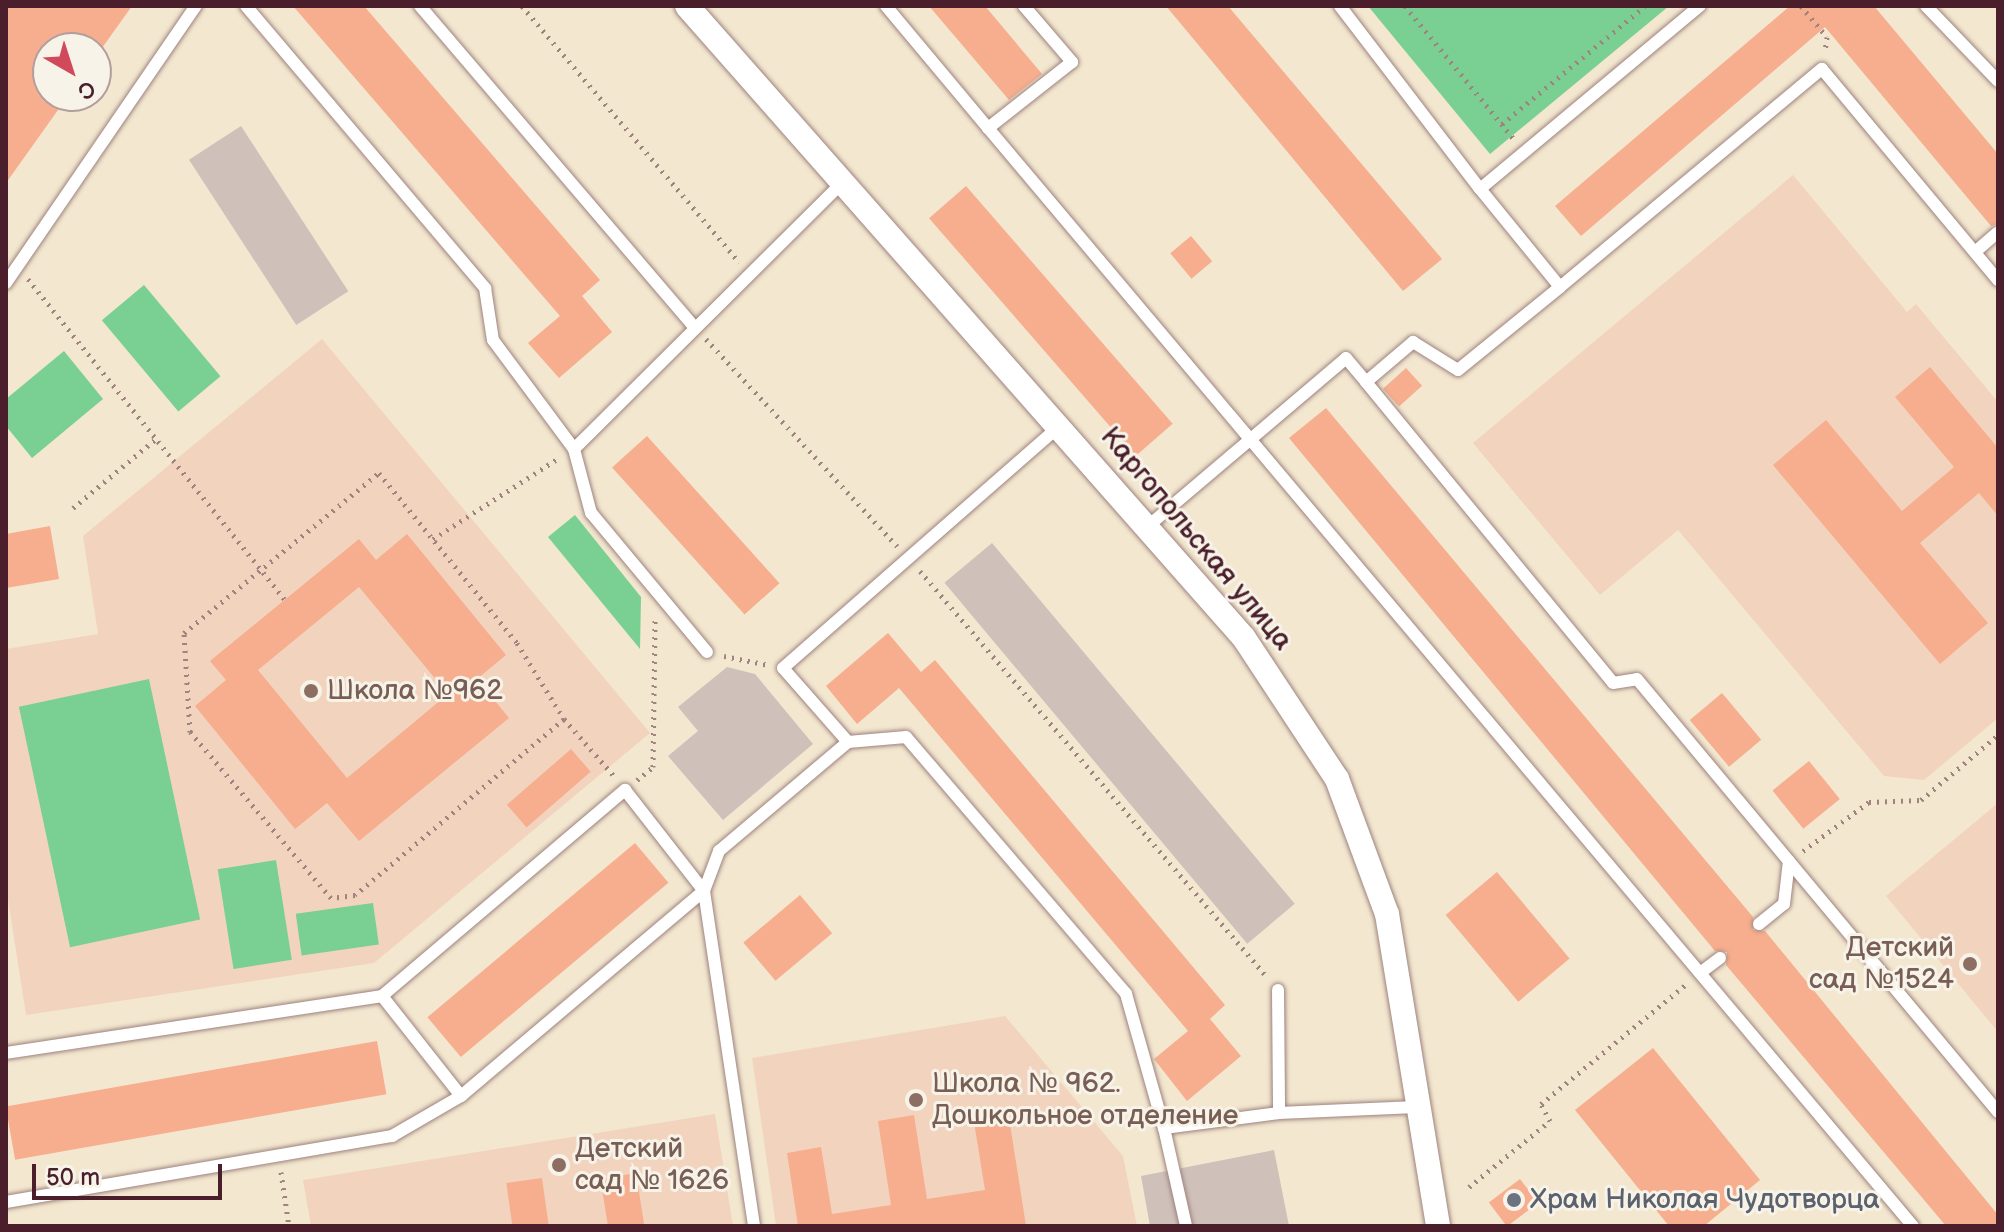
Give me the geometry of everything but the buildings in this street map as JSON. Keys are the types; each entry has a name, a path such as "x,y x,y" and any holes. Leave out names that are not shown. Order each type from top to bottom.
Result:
{"street":[{"name":"Каргопольская улица","path":"687,6 839,186 1062,424 1244,638 1337,779 1387,914 1416,1107 1438,1226"}],"lane":[{"path":"6,283 196,6"},
{"path":"246,6 485,288 493,340 574,449 591,513 707,652"},
{"path":"420,6 695,328"},
{"path":"886,6 1253,435 1913,1226"},
{"path":"988,128 1072,62 1024,6"},
{"path":"1340,6 1480,189 1560,287"},
{"path":"1480,189 1700,6"},
{"path":"1926,6 1998,81"},
{"path":"1366,382 1413,342 1458,370 1822,69 1998,280"},
{"path":"574,449 839,186"},
{"path":"1975,252 1997,233"},
{"path":"1147,527 1346,358 1613,683 1637,679 1998,1112"},
{"path":"848,742 783,668 1062,424"},
{"path":"754,1226 704,891 719,851 848,742 906,737 1126,994 1164,1128 1186,1226"},
{"path":"6,1053 382,996 625,790 704,891"},
{"path":"1759,924 1784,904 1789,861"},
{"path":"6,1202 392,1136 461,1096 704,891"},
{"path":"1700,973 1720,958"},
{"path":"1278,990 1279,1113"},
{"path":"382,996 461,1096"},
{"path":"1164,1128 1279,1113 1416,1107"}],"path":[{"path":"522,6 750,275"},
{"path":"1405,6 1502,124 1645,6"},
{"path":"1801,6 1827,37 1822,69"},
{"path":"18,266 284,599"},
{"path":"695,328 910,560 1278,990"},
{"path":"73,508 157,438"},
{"path":"433,539 574,449"},
{"path":"564,719 355,895 331,898 190,732 184,633 379,473 517,643 564,719 625,790 653,767 656,592"},
{"path":"707,652 783,668"},
{"path":"1789,861 1869,802 1921,800 1998,735"},
{"path":"1469,1187 1550,1121 1541,1104 1700,973"},
{"path":"278,1155 289,1226"}],"shaded area":[{"path":"241,126 348,291 296,325 189,160"},
{"path":"1793,175 1907,312 1916,304 1998,402 1998,718 1924,780 1884,776 1678,530 1600,595 1473,443"},
{"name":"Школа №962","path":"322,339 650,733 374,963 26,1015 6,887 6,649 98,634 83,536"},
{"path":"992,543 1295,904 1247,944 945,583"},
{"path":"727,667 755,674 813,744 723,820 668,756 698,731 678,707"},
{"name":"Детский сад №1524","path":"1998,803 1998,1032 1886,896"},
{"name":"Школа № 962. Дошкольное отделение","path":"1005,1016 1123,1156 1137,1226 776,1226 752,1058"},
{"name":"Детский сад № 1626","path":"715,1114 733,1226 311,1226 303,1180"},
{"path":"1274,1150 1289,1226 1150,1226 1141,1176"}],"green space":[{"path":"1368,6 1669,6 1490,154"},
{"path":"144,285 220,376 178,412 102,320"},
{"path":"64,351 103,399 32,458 6,426 6,399"},
{"path":"575,515 641,597 640,649 548,537"},
{"path":"149,679 200,920 70,947 19,707"},
{"path":"276,860 292,960 234,969 218,869"},
{"path":"373,903 379,945 302,955 296,914"}],"place":[{"name":"Школа №962","path":"311,691"},
{"name":"Детский сад №1524","path":"1970,964"},
{"name":"Школа № 962. Дошкольное отделение","path":"916,1100"},
{"name":"Детский сад № 1626","path":"559,1165"},
{"name":"Храм Николая Чудотворца","path":"1514,1200"}]}
